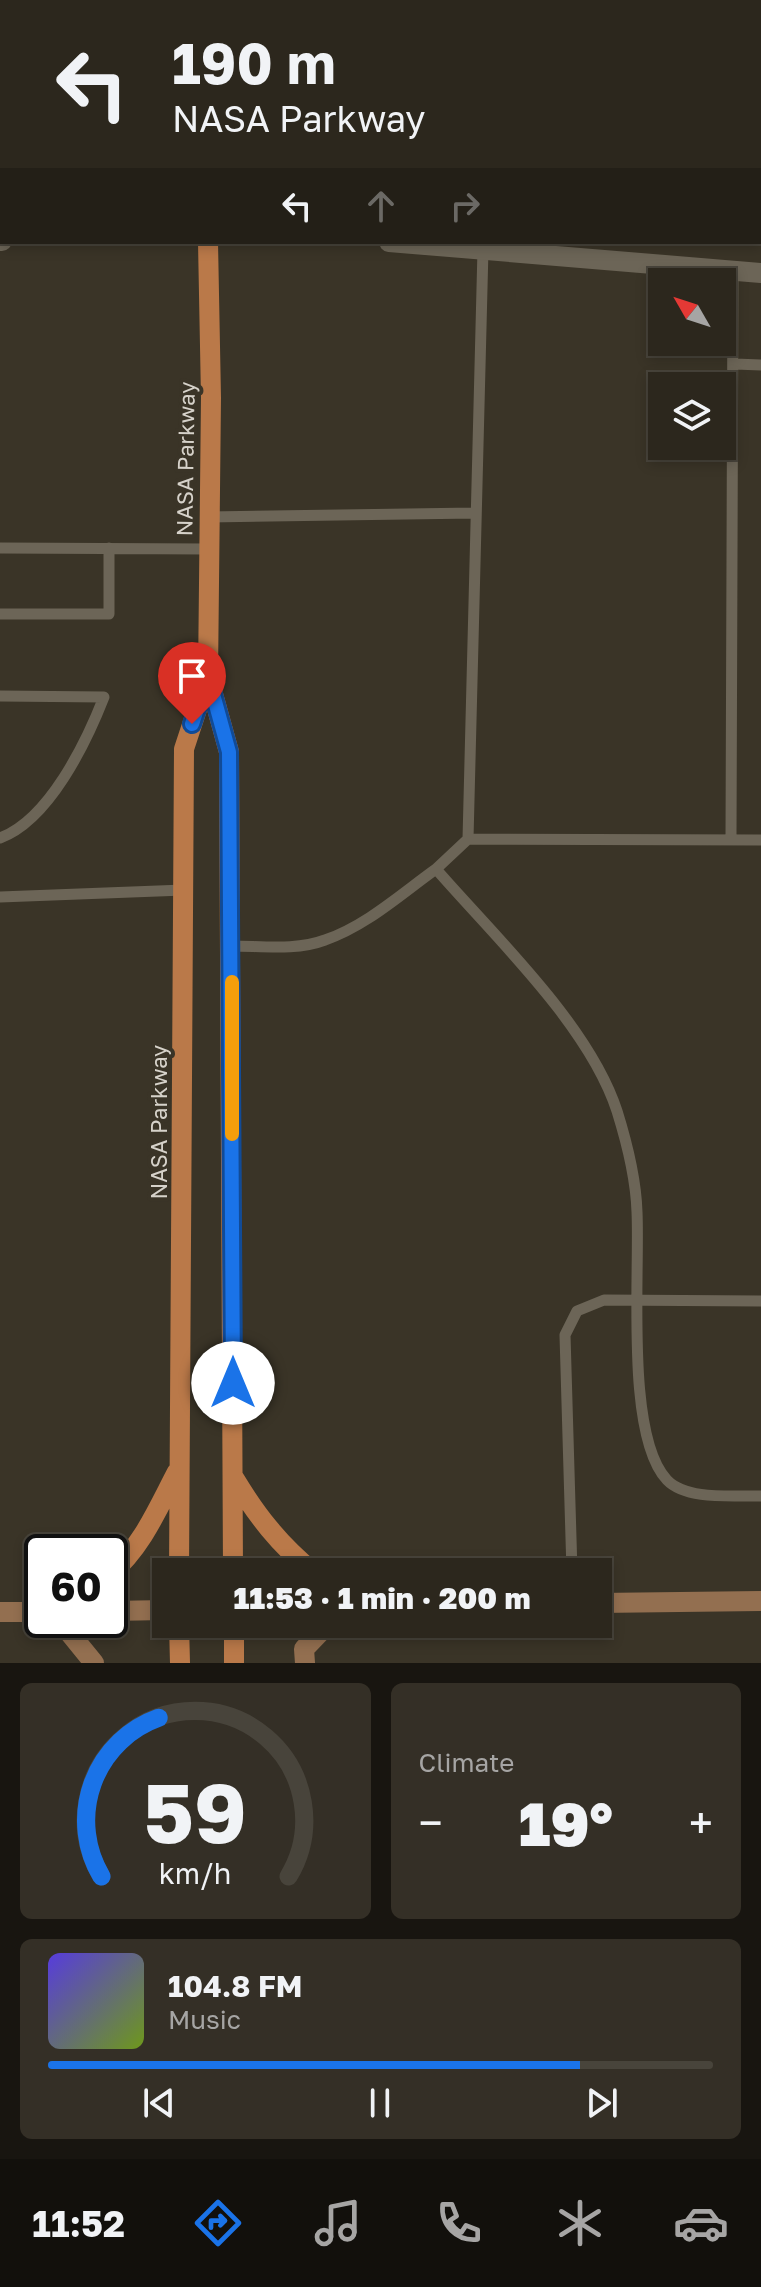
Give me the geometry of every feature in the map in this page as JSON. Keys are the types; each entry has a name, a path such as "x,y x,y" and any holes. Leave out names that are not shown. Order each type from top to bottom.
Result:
{"main road":[{"name":"NASA Parkway","path":"208,244 208,676 229,752 233,1558"},
{"name":"NASA Parkway","path":"179,1558 184,749 208,676"},
{"path":"128,1559 179,1468"},
{"path":"233,1476 259,1519 296,1558"},
{"path":"612,1603 761,1601"},
{"path":"128,1611 152,1610"},
{"path":"0,1612 24,1612"},
{"path":"74,1638 94,1663"},
{"path":"179,1638 180,1663"},
{"path":"234,1638 234,1663"},
{"path":"305,1663 304,1649 315,1638"}],"street":[{"path":"428,244 487,247 686,268"},
{"path":"736,273 761,273"}],"lane":[{"path":"468,839 474,513 487,247"},
{"path":"731,839 735,356"},
{"path":"735,364 761,365"},
{"path":"208,517 474,513"},
{"path":"0,548 208,549"},
{"path":"0,614 109,614 109,548"},
{"path":"0,696 104,697 88,736 66,773 17,832 0,838"},
{"path":"231,946 292,947 324,941 372,916 436,869 468,839 761,840"},
{"path":"436,869 532,978 583,1044 606,1084 629,1155 637,1209 642,1417 647,1438 669,1483 688,1491 761,1496"},
{"path":"0,897 184,890"},
{"path":"572,1558 565,1335 577,1311 604,1300 761,1301"}],"slow traffic":[{"path":"232,982 232,1134"}],"route":[{"path":"192,724 208,676 229,752 233,1383"}]}
